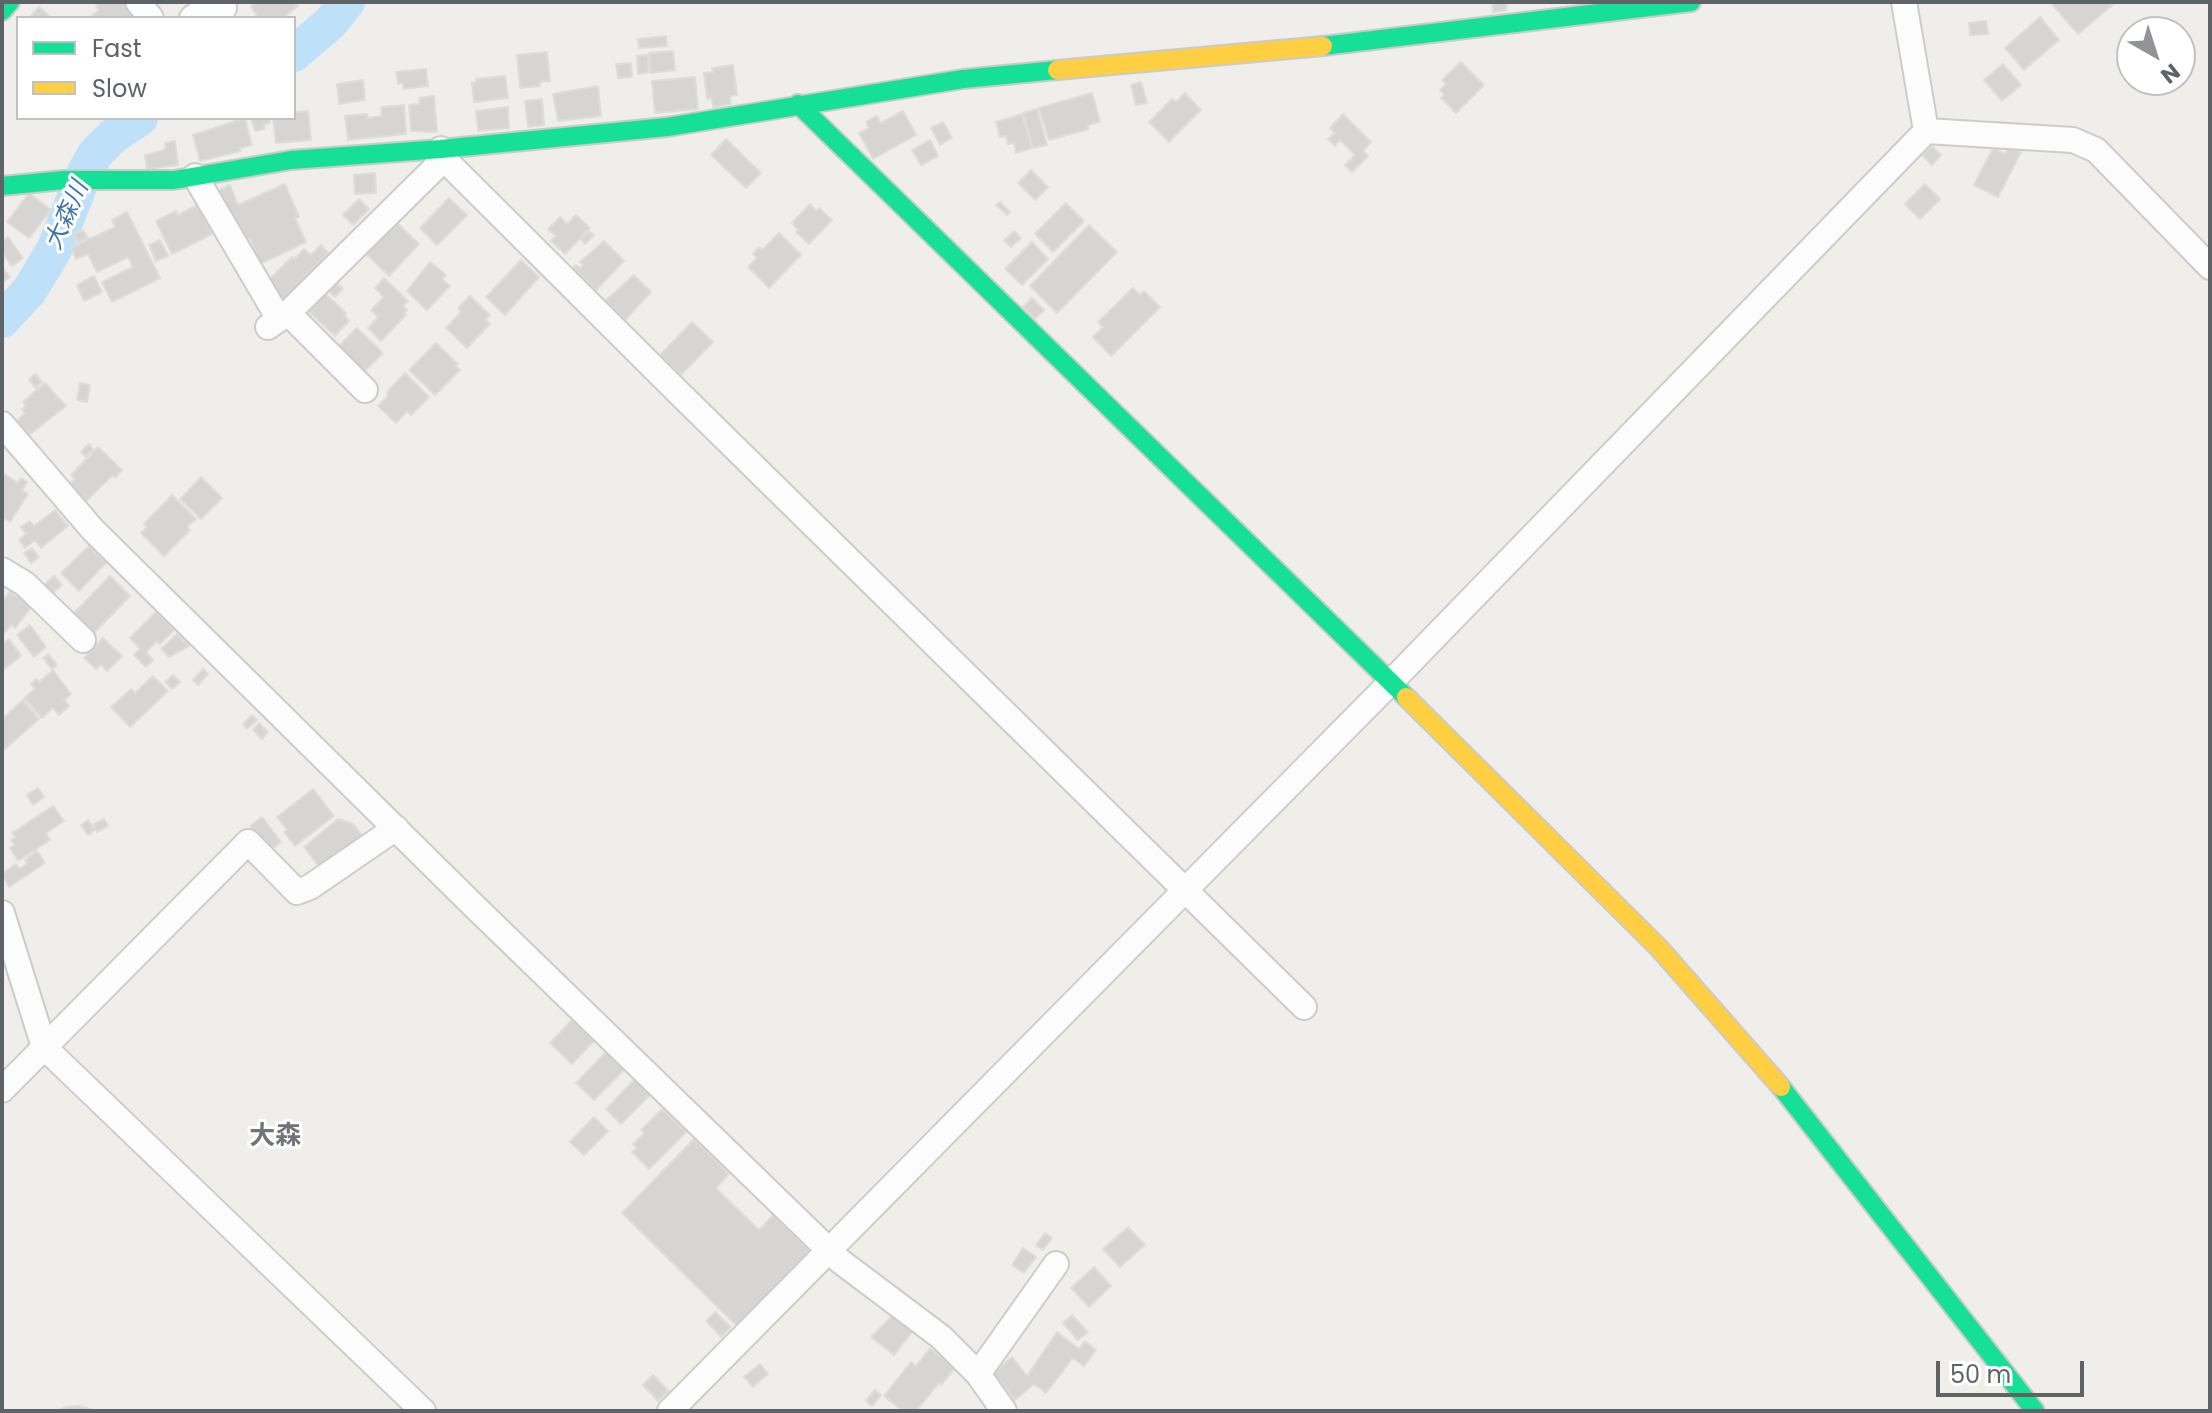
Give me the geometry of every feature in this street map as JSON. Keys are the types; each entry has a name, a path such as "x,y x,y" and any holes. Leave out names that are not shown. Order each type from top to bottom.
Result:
{"street":[{"path":"2,11 10,2"},
{"path":"2,186 64,180 174,180 291,160 442,154 667,127 963,79 1350,43 1691,2"},
{"path":"1904,2 1926,131"},
{"path":"195,16 224,8"},
{"path":"798,104 1659,948 1762,1063 2035,1411"},
{"path":"670,1411 1391,682 1926,131 2073,140 2096,150 2210,267"},
{"path":"278,320 442,154"},
{"path":"442,154 1304,1007"},
{"path":"195,176 278,320 365,390"},
{"path":"2,424 93,530 829,1249 941,1337 978,1374 1004,1411"},
{"path":"2,570 25,584 83,640"},
{"path":"2,1090 248,842 297,892 310,887 396,828"},
{"path":"2,913 44,1047 423,1411"},
{"path":"978,1374 1056,1264"}],"building":[{"path":"101,2 127,2 135,13 131,16 92,16 99,10 96,6"},
{"path":"257,2 294,2 298,6 286,16 256,16 251,7"},
{"path":"1492,2 1506,2 1507,10 1493,12"},
{"path":"2050,2 2116,2 2078,34"},
{"path":"39,7 50,16 31,16"},
{"path":"2040,17 2059,40 2024,70 2005,48"},
{"path":"1986,21 1988,34 1970,35 1969,23"},
{"path":"666,36 667,46 639,48 638,39"},
{"path":"673,51 675,70 651,73 649,53"},
{"path":"547,52 550,81 540,82 540,86 520,88 517,55"},
{"path":"648,55 649,72 638,74 637,56"},
{"path":"1461,62 1484,85 1456,113 1441,98 1444,95 1440,90 1446,84 1442,80"},
{"path":"631,63 632,77 618,78 616,64"},
{"path":"2003,64 2021,85 2002,101 1984,80"},
{"path":"733,65 737,95 730,96 731,104 713,107 712,98 707,99 704,73 713,72 712,68"},
{"path":"426,69 428,86 403,89 403,83 398,84 396,72"},
{"path":"505,76 508,98 474,102 472,83 476,79"},
{"path":"695,77 698,109 655,113 652,81"},
{"path":"363,80 365,100 339,104 337,84"},
{"path":"1141,82 1147,103 1136,105 1131,85"},
{"path":"598,86 601,116 558,121 553,94"},
{"path":"1092,93 1100,122 1088,125 1089,129 1049,140 1039,108"},
{"path":"1185,93 1201,110 1169,142 1149,122 1172,99 1176,102"},
{"path":"434,96 437,132 411,131 409,105 420,104 419,98"},
{"path":"542,99 544,125 528,127 525,101"},
{"path":"404,105 406,134 348,140 345,116 382,116 381,107"},
{"path":"508,107 509,128 478,131 476,111"},
{"path":"1037,109 1047,145 1033,148 1023,113"},
{"path":"308,111 311,140 276,143 273,120 296,120 296,112"},
{"path":"903,111 916,135 873,159 859,133 869,128 866,122 877,116 881,123"},
{"path":"1022,114 1032,148 1016,153 1014,143 1008,144 1006,136 1000,137 996,122"},
{"path":"1343,114 1371,142 1363,151 1368,156 1352,172 1345,165 1355,155 1340,140 1335,146 1328,139 1335,133 1330,128"},
{"path":"246,120 252,145 240,148 241,151 200,161 193,135"},
{"path":"252,120 269,120 264,129 255,131"},
{"path":"943,122 952,138 940,145 931,128"},
{"path":"726,139 761,173 746,188 711,155"},
{"path":"930,140 938,156 921,165 912,150"},
{"path":"175,141 178,165 147,169 145,155 165,150 165,143"},
{"path":"1932,146 1941,155 1932,165 1922,155"},
{"path":"2009,146 2021,152 1998,197 1974,185 1993,148 2005,154"},
{"path":"1031,170 1048,187 1035,200 1018,183"},
{"path":"375,173 376,193 355,194 354,175"},
{"path":"285,184 306,242 256,266 251,254 256,252 250,238 242,241 217,191 230,185 238,205"},
{"path":"1925,184 1940,199 1920,219 1905,204"},
{"path":"29,193 51,210 29,238 7,222"},
{"path":"449,198 467,215 437,245 420,228"},
{"path":"359,199 369,209 353,225 343,215"},
{"path":"1000,202 1010,212 1007,215 996,205"},
{"path":"1066,203 1084,221 1053,252 1035,234"},
{"path":"810,204 832,220 809,244 796,232 798,229 792,223"},
{"path":"198,205 212,234 172,254 156,221"},
{"path":"127,212 160,278 112,302 102,282 133,267 128,257 97,272 88,254 76,259 71,248 115,227 112,220"},
{"path":"576,215 590,228 565,254 551,241 556,236 548,229 560,217 567,224"},
{"path":"395,221 419,244 389,276 364,252"},
{"path":"1089,225 1117,252 1057,313 1030,286"},
{"path":"83,230 88,238 78,243 73,234"},
{"path":"589,231 594,235 585,244 581,239"},
{"path":"1014,231 1021,238 1011,247 1004,241"},
{"path":"779,233 801,255 769,288 748,267 757,258 753,254 759,247 762,250"},
{"path":"8,237 23,258 12,266 2,252 2,242"},
{"path":"160,240 168,256 156,261 149,245"},
{"path":"604,241 624,261 596,290 573,268 576,265 580,268 583,265 580,262"},
{"path":"1032,242 1048,259 1022,285 1005,269"},
{"path":"321,245 328,253 281,302 264,285 292,257 294,259 304,249 311,255"},
{"path":"521,260 539,277 505,315 486,297"},
{"path":"430,262 446,275 442,279 450,286 427,310 407,291"},
{"path":"2,267 10,277 2,283"},
{"path":"634,275 651,292 625,320 605,301"},
{"path":"94,276 102,292 84,301 77,285"},
{"path":"384,278 408,301 403,306 407,310 406,315 381,341 368,328 378,317 371,310 384,297 375,288"},
{"path":"333,279 343,289 335,297 325,287"},
{"path":"1133,288 1140,295 1144,291 1160,307 1111,356 1093,337 1103,327 1098,322"},
{"path":"322,291 346,313 344,315 349,321 335,336 305,308"},
{"path":"470,296 490,315 485,320 490,324 467,348 446,328"},
{"path":"1032,298 1044,310 1035,319 1023,307"},
{"path":"692,322 713,342 681,375 660,355"},
{"path":"357,328 383,353 362,374 336,349"},
{"path":"436,343 458,364 455,366 460,370 435,395 409,370"},
{"path":"405,373 429,397 411,415 407,411 396,423 378,406"},
{"path":"35,374 42,382 36,388 29,380"},
{"path":"45,383 66,406 29,435 17,421 25,413 23,402"},
{"path":"80,383 90,385 87,402 77,400"},
{"path":"89,444 93,449 86,457 81,452"},
{"path":"98,447 122,470 86,501 69,485 75,479 71,475"},
{"path":"2,472 18,483 21,478 27,482 22,490 28,494 10,522 2,517"},
{"path":"201,477 222,498 201,519 180,499"},
{"path":"172,495 196,519 187,527 190,530 164,556 141,533 147,527 144,524"},
{"path":"55,510 68,526 41,548 35,540 25,548 19,540 26,534 21,527 30,521 34,526"},
{"path":"89,546 106,563 79,591 61,573"},
{"path":"32,548 39,557 31,563 24,553"},
{"path":"54,576 62,585 49,596 42,587"},
{"path":"110,576 130,596 94,633 74,613"},
{"path":"10,592 17,597 19,594 33,605 15,628 11,625 2,636 2,601"},
{"path":"156,612 174,630 146,652 153,660 146,667 134,655 140,649 130,638"},
{"path":"30,625 46,647 34,657 17,635"},
{"path":"177,634 189,646 169,657 161,649"},
{"path":"103,638 122,656 107,671 101,664 96,669 84,658"},
{"path":"9,639 21,656 2,671 2,644"},
{"path":"48,654 57,665 52,669 43,658"},
{"path":"203,669 208,674 198,685 193,680"},
{"path":"53,670 71,694 64,700 69,706 59,715 53,708 42,718 24,698 35,689 31,684 36,679 39,682"},
{"path":"173,675 180,682 172,689 165,682"},
{"path":"153,676 168,691 130,727 111,707 131,689 135,693"},
{"path":"23,700 39,719 5,749 2,745 2,719"},
{"path":"252,715 257,720 247,729 243,724"},
{"path":"259,723 268,732 262,739 253,730"},
{"path":"38,788 44,797 33,805 27,795"},
{"path":"313,789 334,816 295,846 277,817"},
{"path":"53,806 64,821 46,833 50,840 18,861 10,848 15,845 11,840 16,837 12,833"},
{"path":"262,817 281,842 270,851 250,826"},
{"path":"104,819 108,826 97,832 94,824"},
{"path":"338,819 353,824 362,835 320,868 304,847"},
{"path":"88,820 95,830 88,835 81,825"},
{"path":"37,851 45,863 9,887 2,874 16,864 19,869"},
{"path":"572,1020 594,1041 572,1064 550,1043"},
{"path":"606,1052 624,1070 594,1100 576,1083"},
{"path":"635,1079 650,1095 621,1124 606,1109"},
{"path":"662,1109 686,1132 649,1169 632,1152 637,1148 633,1144 644,1133 641,1130"},
{"path":"594,1117 608,1131 584,1155 570,1142"},
{"path":"694,1139 729,1174 716,1188 759,1230 773,1215 810,1251 737,1326 622,1213"},
{"path":"1128,1227 1145,1245 1120,1267 1103,1249"},
{"path":"1045,1233 1052,1238 1043,1250 1036,1245"},
{"path":"1023,1248 1036,1257 1024,1273 1012,1265"},
{"path":"1094,1267 1111,1286 1089,1307 1071,1288"},
{"path":"715,1312 731,1327 721,1337 706,1321"},
{"path":"1072,1315 1088,1332 1078,1340 1063,1323"},
{"path":"892,1316 912,1332 894,1355 871,1337"},
{"path":"1057,1332 1079,1349 1085,1341 1096,1350 1084,1366 1073,1358 1046,1393 1034,1384 1015,1400 993,1373 1012,1357 1027,1376"},
{"path":"930,1348 955,1368 916,1411 903,1411 884,1396 911,1362 916,1366"},
{"path":"760,1364 768,1374 753,1387 744,1377"},
{"path":"653,1375 669,1391 658,1401 643,1385"},
{"path":"875,1390 881,1395 872,1406 866,1401"},
{"path":"79,1406 97,1411 56,1411 67,1407"}],"waterway":[{"name":"大森川","path":"296,52 331,22 347,2"},
{"name":"大森川","path":"2,320 29,291 54,250 95,154 113,136 137,120"}],"traffic: fast":[{"path":"2,11 10,2"},
{"path":"1323,46 1691,2"},
{"path":"2,186 64,180 174,180 291,160 667,127 963,79 1057,70"},
{"path":"798,104 1406,697"},
{"path":"1781,1087 2035,1411"}],"traffic: slow":[{"path":"1057,70 1323,46"},
{"path":"1406,697 1659,948 1781,1087"}],"district":[{"name":"大森","path":"275,1137"}]}
